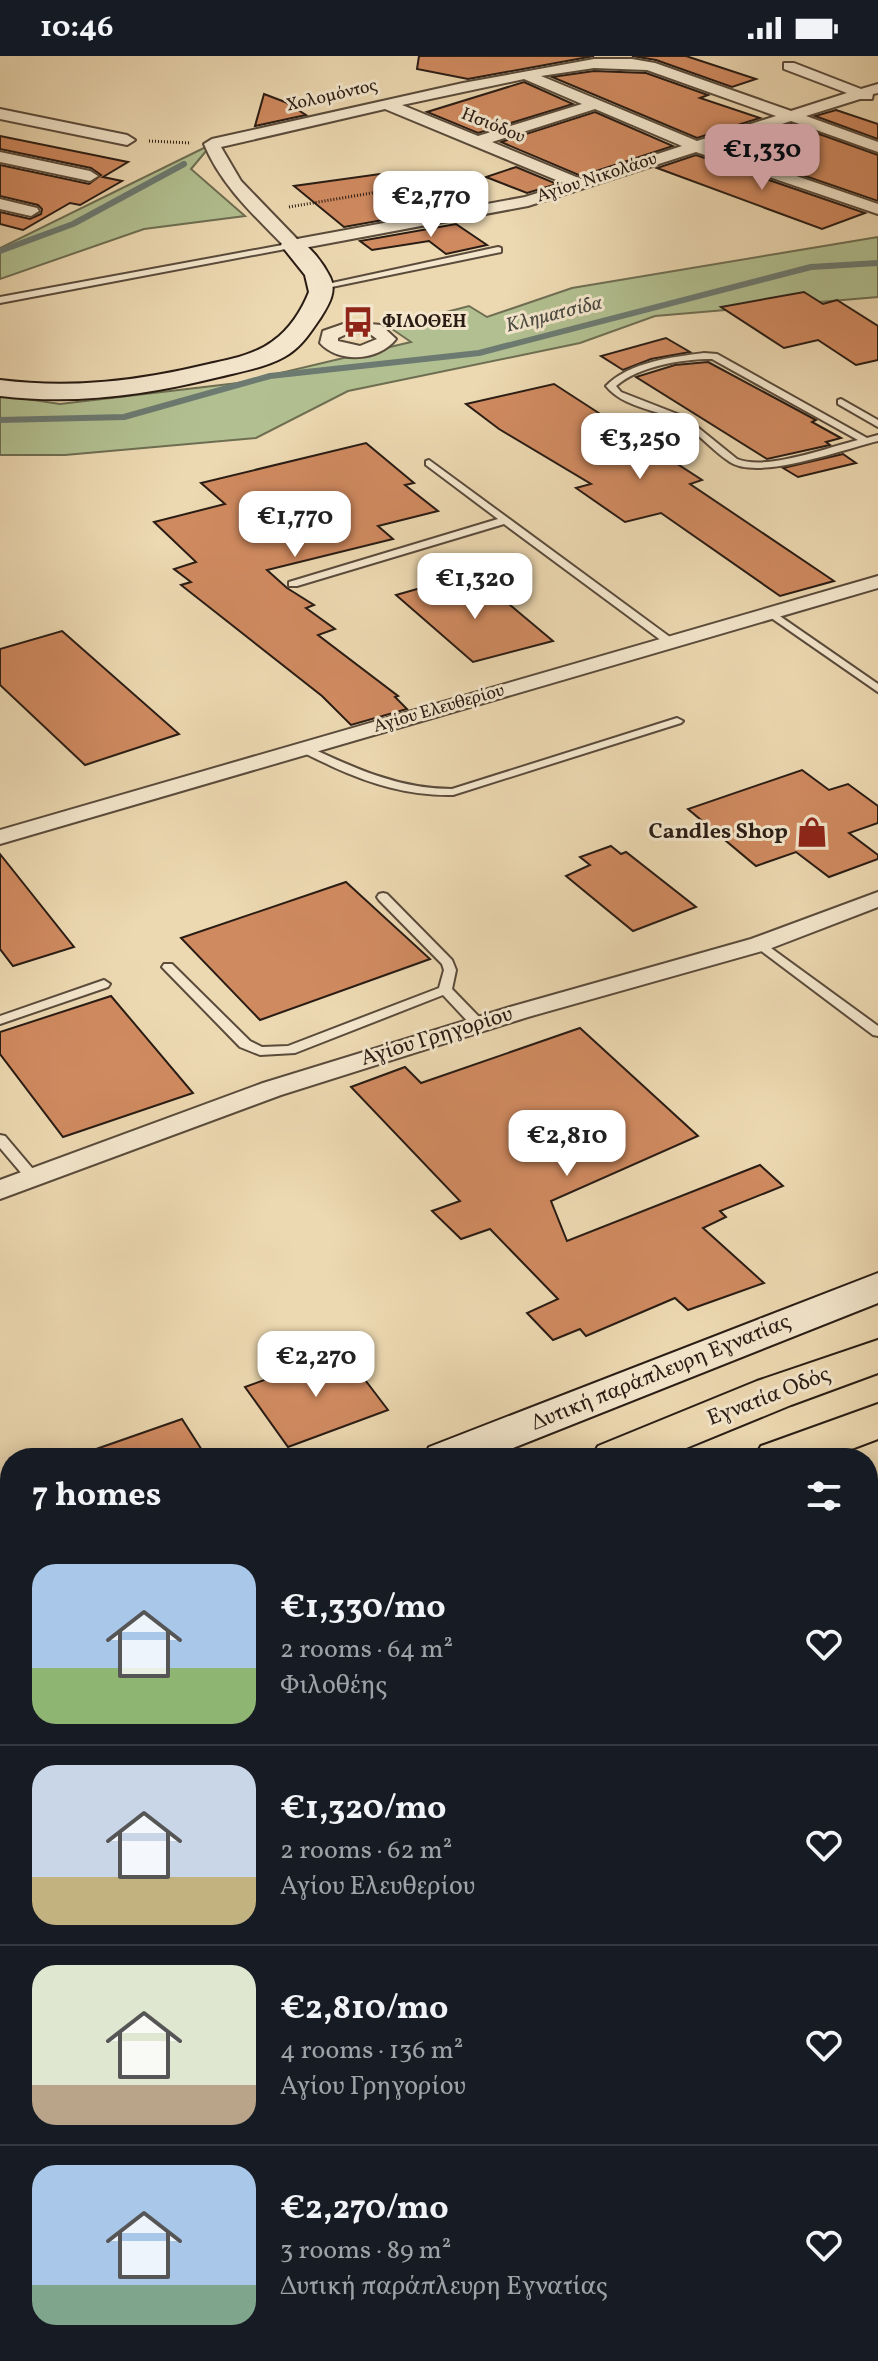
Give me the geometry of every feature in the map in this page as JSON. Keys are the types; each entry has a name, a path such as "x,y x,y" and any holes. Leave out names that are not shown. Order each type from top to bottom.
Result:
{"highway":[{"name":"Εγνατία Οδός","path":"639,1448 774,1393 878,1356"},
{"path":"805,1448 878,1421"},
{"path":"855,1448 878,1433"}],"street":[{"path":"545,56 581,64"},
{"name":"Χολομόντος","path":"212,144 526,75 581,64 626,60 878,147"},
{"path":"789,66 878,100"},
{"path":"526,75 695,146 878,209"},
{"name":"Αγίου Νικολάου","path":"293,245 528,201 878,88"},
{"name":"Ησιόδου","path":"387,104 583,185"},
{"path":"479,141 596,104"},
{"path":"0,114 127,140"},
{"path":"0,388 42,394 91,394 148,386 260,359 276,352 298,333 321,296 322,286 293,245 260,212 216,157 212,144"},
{"path":"0,157 90,176"},
{"path":"0,204 31,211"},
{"path":"298,333 329,335"},
{"name":"Αγίου Ελευθερίου","path":"0,837 878,582"},
{"name":"Αγίου Γρηγορίου","path":"0,1190 272,1089 478,1024 760,944 878,899"},
{"name":"Δυτική παράπλευρη Εγνατίας","path":"470,1448 878,1287"}],"lane":[{"path":"0,300 293,245"},
{"path":"322,286 498,250"},
{"path":"866,441 714,356 694,356 624,375 611,386 618,394 683,420 734,461 746,466 768,466 878,438"},
{"path":"841,402 878,424"},
{"path":"429,463 670,642"},
{"path":"293,584 506,520"},
{"path":"771,613 878,689"},
{"path":"303,748 391,786 424,794 453,792 677,721"},
{"path":"383,897 448,963 450,970 445,990"},
{"path":"760,944 878,1032"},
{"path":"168,967 245,1044 270,1053 290,1050 445,990"},
{"path":"0,1020 104,984"},
{"path":"445,990 478,1024"},
{"path":"0,1139 33,1178"}],"path":[{"path":"127,140 212,144"},
{"path":"260,212 407,187 436,218"}],"green space":[{"path":"212,144 191,169 245,216 144,229 0,279 0,248"},
{"path":"878,237 878,297 655,316 580,343 348,391 256,438 65,455 0,455 0,395 60,404 238,383 411,342 389,327 469,306 487,317 572,288"}],"building":[{"path":"419,56 594,56 468,79 417,69"},
{"path":"632,56 686,56 756,79 732,87 656,60"},
{"path":"594,71 646,73 708,95 700,98 760,118 697,138 552,77"},
{"path":"524,82 573,104 478,133 427,112"},
{"path":"264,94 285,102 306,115 255,126"},
{"path":"836,110 878,124 878,139 815,116"},
{"path":"595,112 673,146 581,176 501,142"},
{"path":"791,124 878,155 878,201 721,147"},
{"path":"0,136 128,162 103,177 122,181 80,205 70,203 23,230 0,224 0,212 30,219 41,214 42,209 38,205 0,196 0,165 89,184 101,175 91,168 0,149"},
{"path":"696,155 865,213 822,229 657,168"},
{"path":"516,167 557,184 527,193 486,177"},
{"path":"380,174 428,212 344,227 294,186"},
{"path":"456,224 487,245 446,254 429,241 372,250 360,241"},
{"path":"804,292 823,304 837,300 878,326 878,360 856,365 818,340 784,348 721,307"},
{"path":"666,338 690,352 651,359 623,370 601,356"},
{"path":"708,362 816,420 812,422 841,438 826,442 830,445 767,459 636,377 675,365"},
{"path":"554,384 702,480 690,484 834,581 780,596 661,513 625,522 576,488 591,484 499,429 466,404"},
{"path":"366,443 414,483 405,485 438,511 378,526 393,539 267,570 287,588 314,605 306,608 335,629 318,635 398,696 395,697 407,709 351,725 322,696 181,585 191,582 174,569 196,562 154,522 225,504 201,483"},
{"path":"843,454 856,463 798,477 783,468"},
{"path":"485,584 553,641 473,662 396,595 431,585 442,595"},
{"path":"62,631 179,734 85,765 0,685 0,649"},
{"path":"802,770 829,790 848,784 878,806 878,823 849,833 878,855 878,859 829,877 796,852 756,866 688,809"},
{"path":"611,846 621,854 626,852 696,907 633,931 566,876 590,865 580,857"},
{"path":"0,854 74,947 13,966 0,949"},
{"path":"346,882 430,959 260,1020 181,938"},
{"path":"111,996 193,1093 63,1137 0,1054 0,1032"},
{"path":"580,1028 698,1136 551,1201 567,1241 760,1165 783,1186 720,1211 726,1217 703,1228 764,1283 688,1310 675,1298 586,1336 580,1329 553,1340 527,1313 558,1299 490,1229 461,1239 432,1211 460,1201 351,1087 405,1067 421,1083"},
{"path":"343,1351 388,1410 288,1447 245,1387"},
{"path":"182,1419 201,1448 99,1448"}],"waterway":[{"name":"Κληματσίδα","path":"0,251 73,224 184,164"},
{"name":"Κληματσίδα","path":"0,420 124,417 270,376 479,353 811,267 878,263"}],"place":[{"name":"ΦΙΛΟΘΕΗ","path":"358,322"},
{"name":"Candles Shop","path":"812,832"}]}
